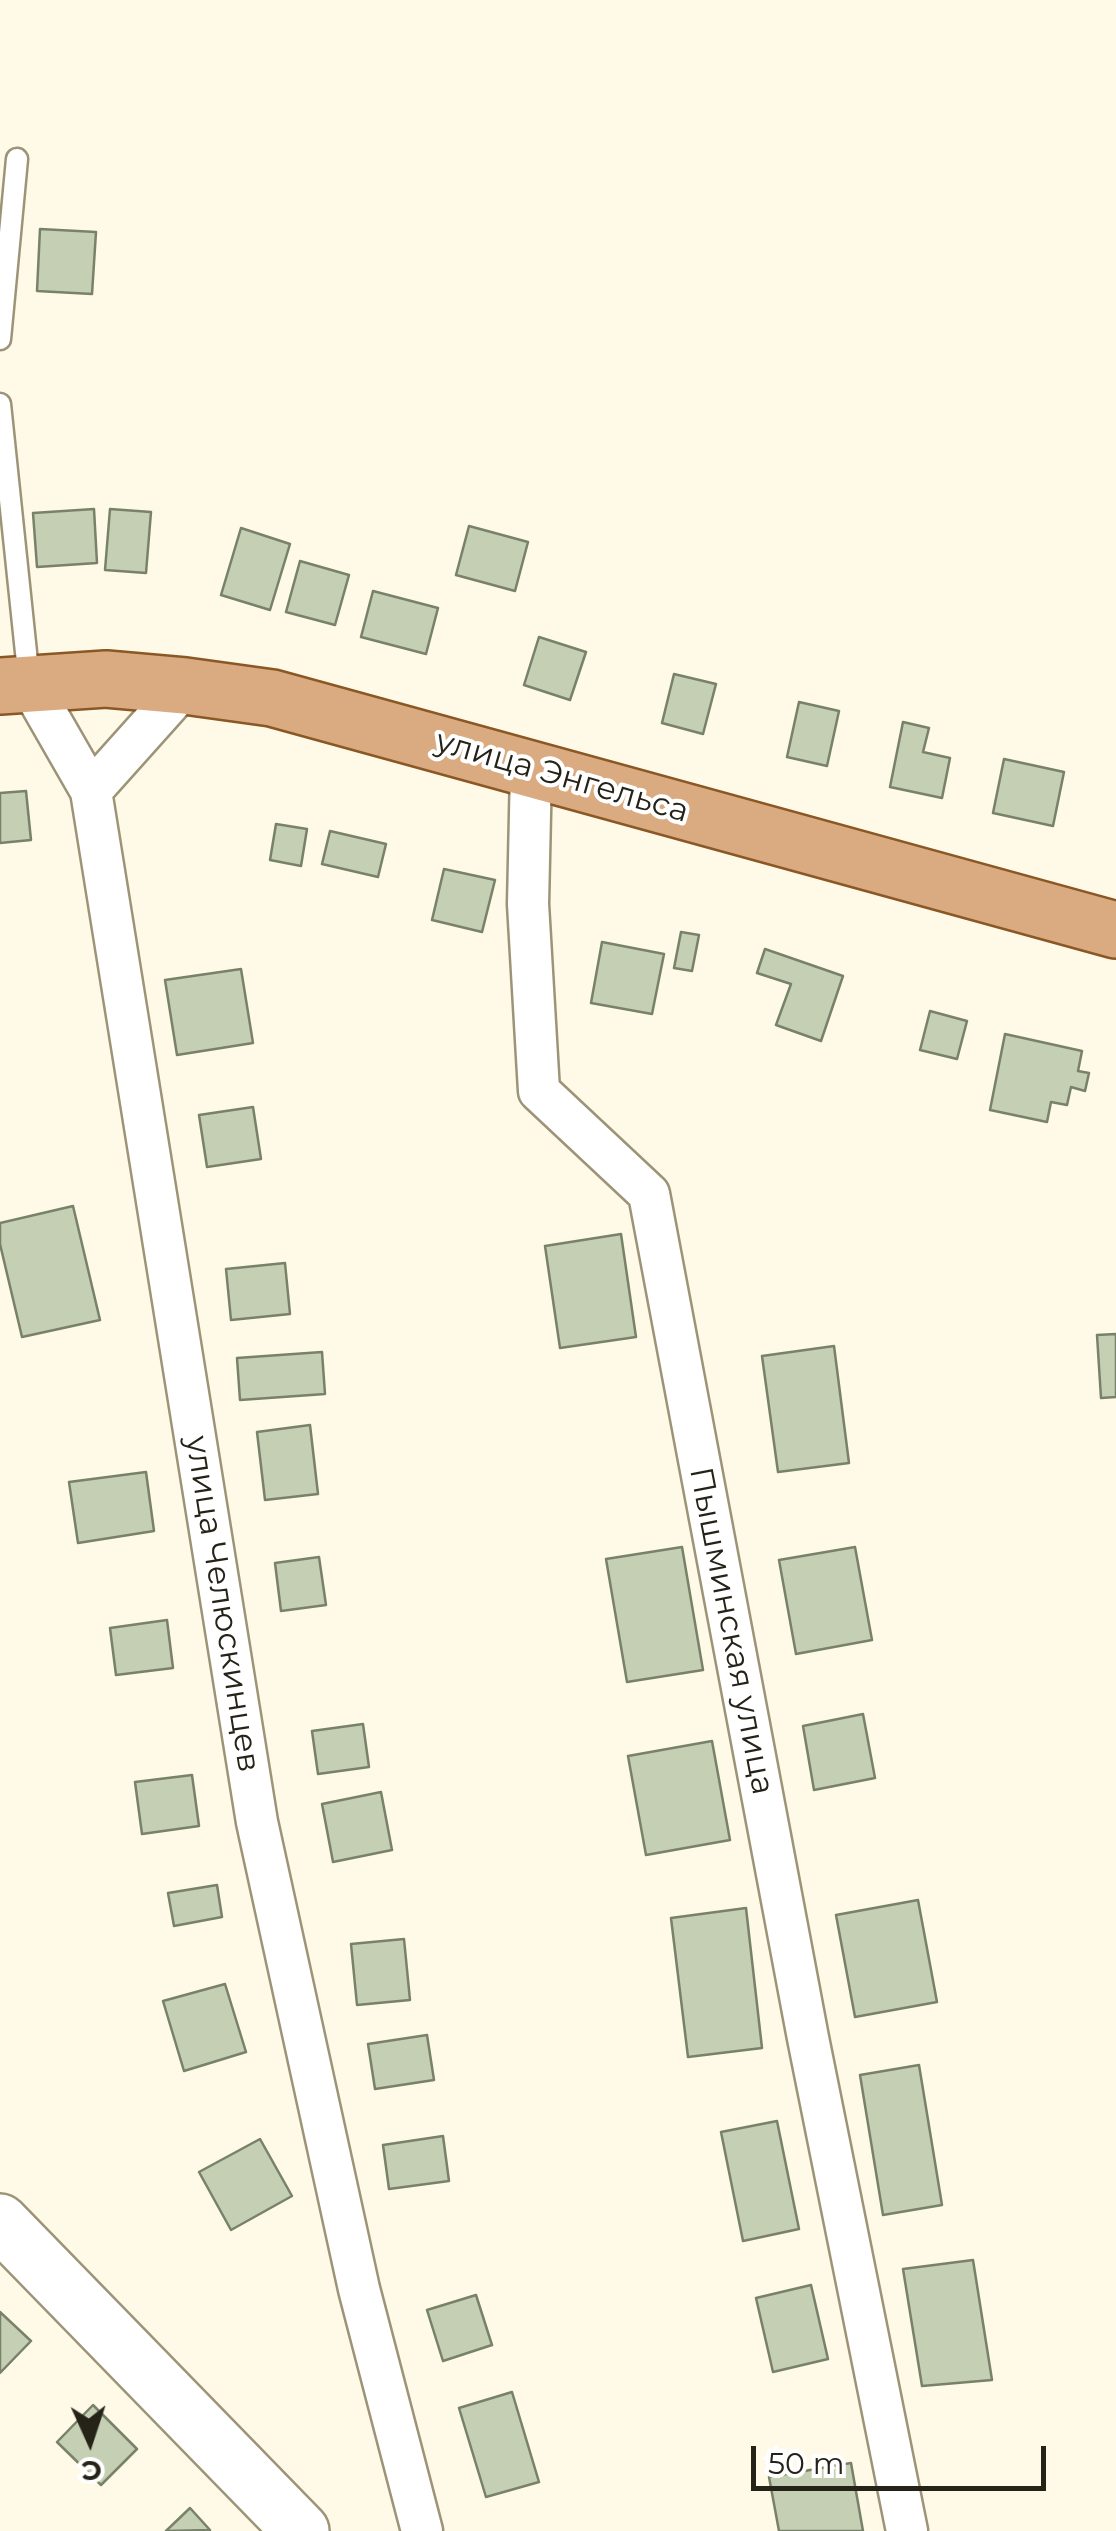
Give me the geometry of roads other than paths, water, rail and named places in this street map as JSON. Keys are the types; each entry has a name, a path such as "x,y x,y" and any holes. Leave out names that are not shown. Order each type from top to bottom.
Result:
{"main road":[{"name":"улица Энгельса","path":"14,684 106,680 272,698 1116,930"}],"street":[{"name":"улица Челюскинцев","path":"14,684 92,790 258,1822 358,2289 422,2531"},
{"path":"92,790 185,686"},
{"name":"Пышминская улица","path":"531,770 528,904 539,1091 649,1194 808,2038 906,2531"},
{"path":"0,2222 300,2531"}],"lane":[{"path":"0,339 16,159"},
{"path":"0,404 14,684"}]}
